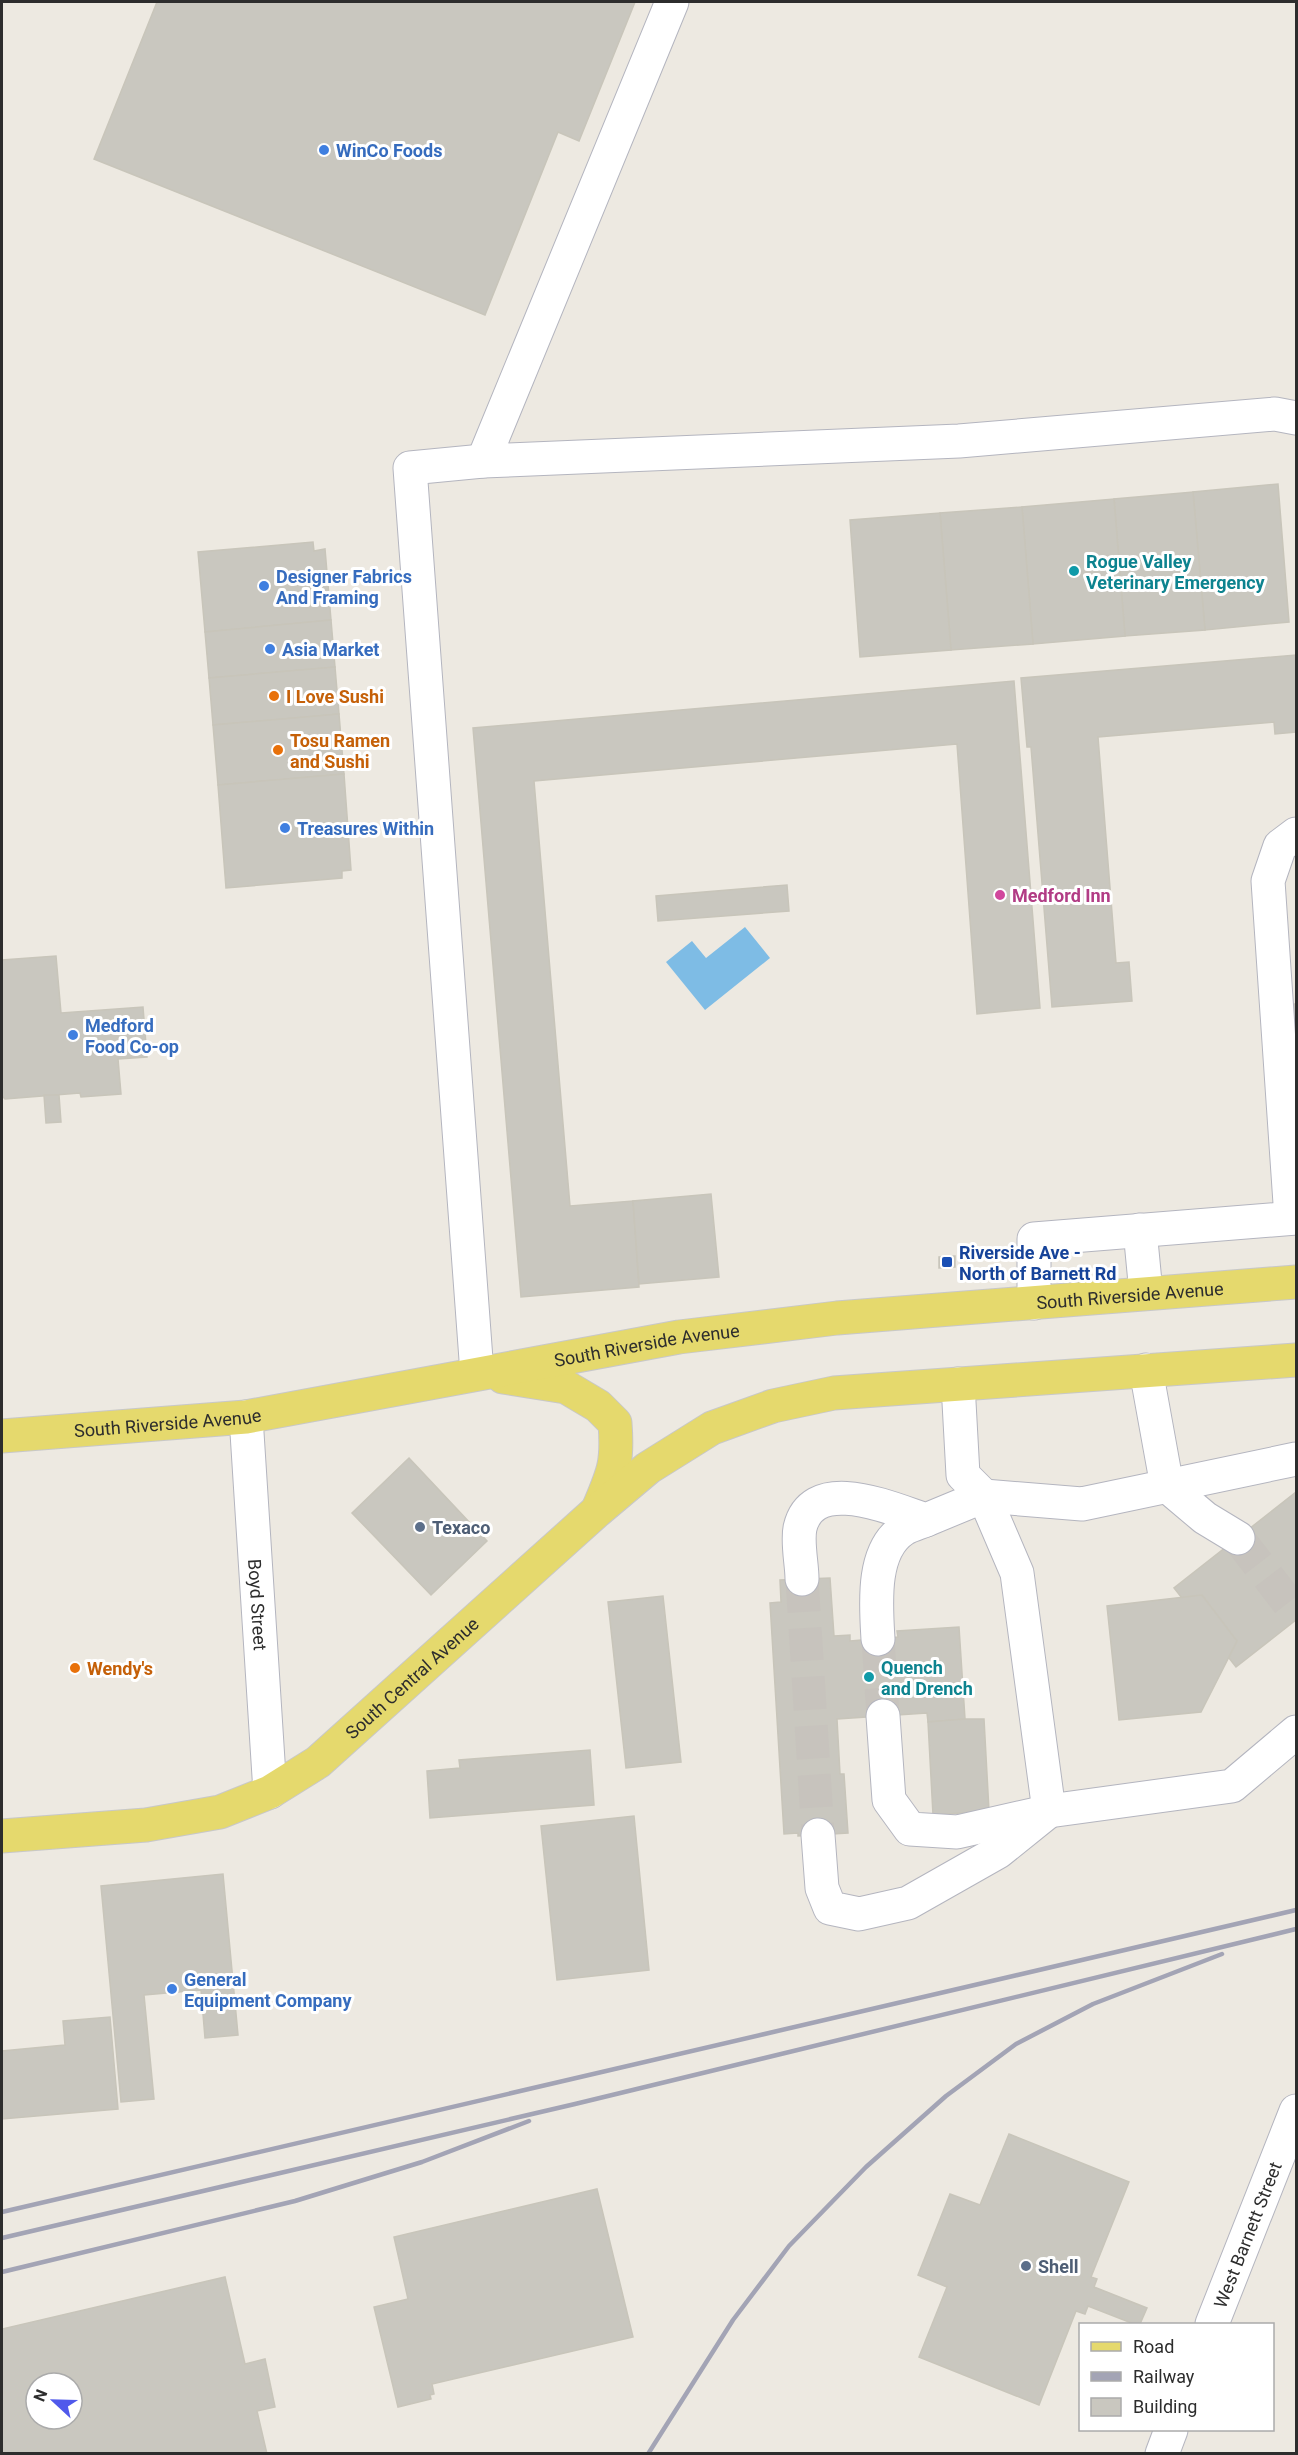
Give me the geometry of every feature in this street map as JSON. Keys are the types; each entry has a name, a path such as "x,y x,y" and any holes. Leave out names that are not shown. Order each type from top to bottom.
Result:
{"main road":[{"name":"South Riverside Avenue","path":"2,1436 246,1417 679,1337 837,1318 1296,1282"},
{"path":"958,1384 1296,1360"},
{"path":"477,1373 566,1387 598,1406 615,1423 617,1445 615,1470 597,1511"},
{"name":"South Central Avenue","path":"2,1836 146,1825 219,1812 270,1792 318,1762 597,1511 648,1468 712,1428 774,1406 834,1393 958,1384"}],"street":[{"path":"483,461 672,2"},
{"path":"477,1373 411,468 483,461 959,441 1275,414 1296,418"},
{"path":"1034,1303 1034,1239 1293,1218 1268,881 1280,846 1296,834"},
{"path":"1140,1230 1146,1293"},
{"path":"1146,1370 1167,1486 1205,1518 1238,1538"},
{"path":"958,1384 963,1475 984,1496 1017,1573 1048,1811"},
{"name":"Boyd Street","path":"246,1417 270,1792"},
{"path":"878,1639 876,1600 882,1555 903,1530 926,1520 984,1496 1082,1504 1296,1459"},
{"path":"802,1579 800,1529 809,1508 826,1499 864,1500 926,1520"},
{"path":"883,1716 889,1800 910,1829 957,1832 1048,1811 1232,1786 1296,1732"},
{"path":"818,1835 822,1888 830,1908 859,1914 908,1904 998,1852 1048,1811"},
{"name":"West Barnett Street","path":"1213,2323 1296,2111"},
{"path":"1162,2454 1171,2431"}],"water":[{"path":"745,927 770,958 705,1010 666,962 692,941 706,958"}],"building":[{"name":"WinCo Foods","path":"157,2 635,2 579,141 558,132 485,315 94,159"},
{"path":"1278,484 1289,622 1205,630 1193,492"},
{"path":"1193,492 1205,630 1125,636 1114,499"},
{"name":"Rogue Valley Veterinary Emergency","path":"1114,499 1125,636 1033,644 1022,507"},
{"path":"1022,507 1033,644 951,650 940,513"},
{"path":"940,513 951,650 860,657 850,520"},
{"name":"Designer Fabrics And Framing","path":"313,542 314,551 325,549 331,620 205,632 198,552"},
{"name":"Asia Market","path":"331,620 335,667 209,678 205,632"},
{"name":"Medford Inn","path":"1296,655 1296,732 1275,734 1274,722 1098,737 1116,963 1129,962 1132,1001 1052,1007 1031,747 1027,747 1021,678"},
{"name":"I Love Sushi","path":"335,667 339,714 213,725 209,678"},
{"name":"Medford Inn","path":"1014,681 1040,1008 977,1014 957,744 534,781 570,1206 633,1201 639,1287 521,1297 473,728"},
{"name":"Tosu Ramen and Sushi","path":"339,714 344,774 218,785 213,725"},
{"name":"Treasures Within","path":"344,774 351,870 342,871 342,878 226,888 218,785"},
{"path":"787,885 789,911 658,921 656,896"},
{"name":"Medford Food Co-op","path":"56,956 61,1013 143,1007 147,1057 118,1059 121,1094 81,1097 80,1093 5,1099 2,1096 2,960"},
{"path":"1292,1004 1296,1004 1296,1092"},
{"path":"44,1095 59,1095 61,1122 46,1123"},
{"path":"711,1194 719,1277 639,1284 633,1201"},
{"name":"Riverside Ave - North of Barnett Rd","path":"955,1256 955,1267 939,1268 939,1257"},
{"name":"Texaco","path":"409,1458 487,1541 431,1595 352,1513"},
{"path":"1296,1492 1296,1620 1236,1667 1174,1588"},
{"name":"Quench and Drench","path":"830,1578 834,1636 850,1635 850,1641 898,1637 897,1631 959,1627 965,1719 928,1722 927,1713 837,1719 840,1774 844,1774 848,1833 798,1836 798,1833 784,1834 770,1603 781,1602 780,1580"},
{"path":"1202,1595 1237,1641 1201,1712 1119,1720 1107,1606"},
{"path":"663,1596 681,1762 626,1768 608,1602"},
{"path":"984,1719 989,1811 933,1815 928,1722"},
{"path":"590,1750 594,1805 430,1818 427,1771 460,1768 459,1760"},
{"path":"634,1816 649,1970 557,1980 541,1826"},
{"name":"General Equipment Company","path":"223,1874 238,2035 205,2038 201,1990 144,1995 154,2099 121,2102 101,1886"},
{"path":"110,2017 118,2109 2,2119 2,2051 65,2045 63,2021"},
{"path":"1009,2134 1129,2182 1091,2277 1097,2279 1094,2287 1147,2308 1140,2323 1131,2323 1088,2306 1085,2314 1076,2311 1039,2405 919,2357 947,2287 918,2275 950,2194 980,2205"},
{"path":"597,2189 633,2337 432,2384 434,2394 430,2395 431,2399 398,2407 374,2307 408,2299 394,2237"},
{"path":"225,2277 245,2364 265,2359 275,2407 257,2411 267,2454 2,2454 2,2329"}],"tunnel":[{"path":"1238,1538 1296,1613"},
{"path":"802,1579 818,1835"},
{"path":"878,1639 883,1716"}],"railway":[{"path":"2,2212 1296,1910"},
{"path":"2,2238 575,2104 1296,1929"},
{"path":"648,2454 733,2320 789,2246 866,2167 946,2096 1016,2044 1093,2004 1222,1954"},
{"path":"2,2272 295,2201 422,2162 529,2121"}],"place":[{"name":"WinCo Foods","path":"324,150"},
{"name":"Rogue Valley Veterinary Emergency","path":"1074,571"},
{"name":"Designer Fabrics And Framing","path":"264,586"},
{"name":"Asia Market","path":"270,649"},
{"name":"I Love Sushi","path":"274,696"},
{"name":"Tosu Ramen and Sushi","path":"278,750"},
{"name":"Treasures Within","path":"285,828"},
{"name":"Medford Inn","path":"1000,895"},
{"name":"Medford Food Co-op","path":"73,1035"},
{"name":"Riverside Ave - North of Barnett Rd","path":"947,1262"},
{"name":"Texaco","path":"420,1527"},
{"name":"Wendy's","path":"75,1668"},
{"name":"Quench and Drench","path":"869,1677"},
{"name":"General Equipment Company","path":"172,1989"},
{"name":"Shell","path":"1026,2266"}]}
